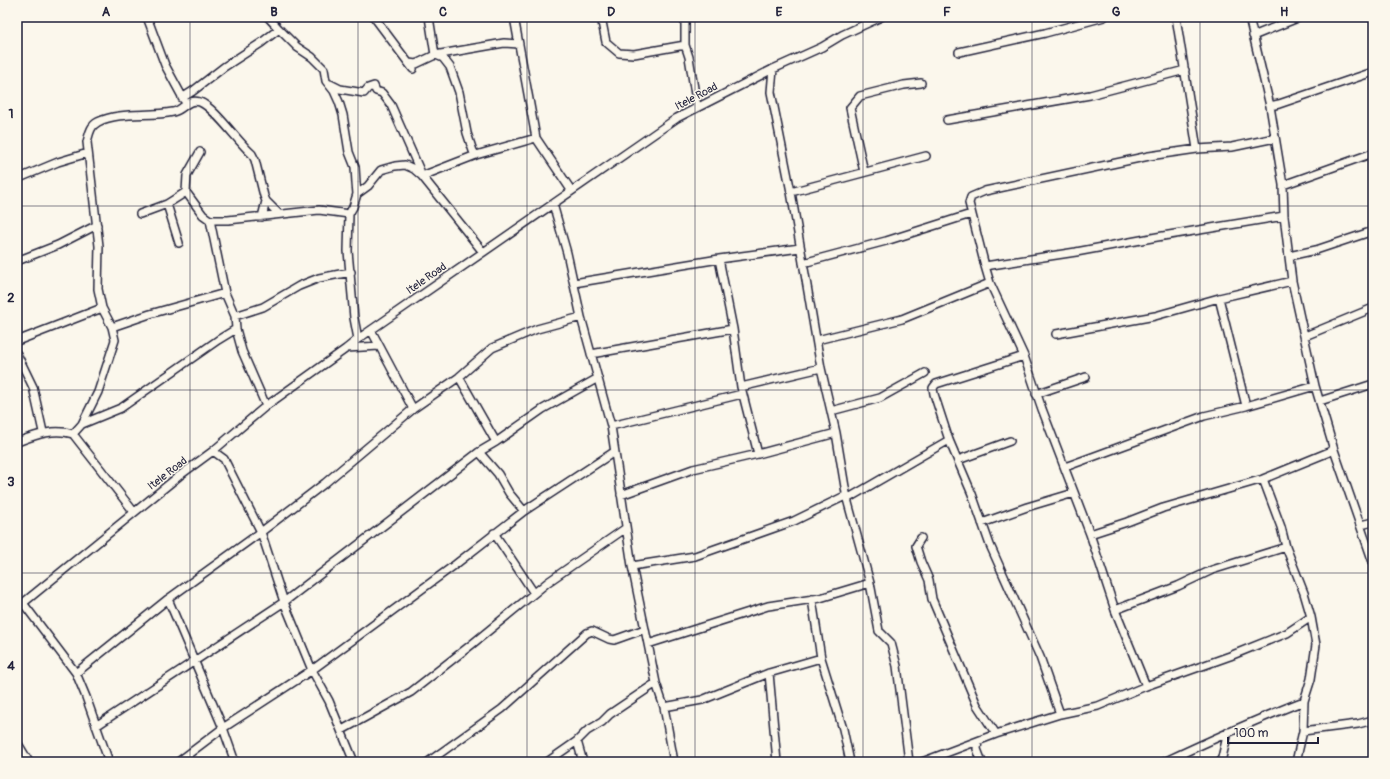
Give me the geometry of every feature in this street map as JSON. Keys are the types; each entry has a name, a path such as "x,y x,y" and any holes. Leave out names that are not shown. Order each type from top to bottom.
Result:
{"street":[{"path":"147,17 165,65 184,100"},
{"path":"268,17 278,30 297,48 312,57 324,69 326,81 340,102 349,152 355,167 357,194 349,214 348,251 354,318 358,338"},
{"path":"374,17 411,66 435,55 504,43 519,44"},
{"path":"429,17 435,55"},
{"path":"514,17 536,138 571,190"},
{"path":"601,17 606,42 619,53 634,54 685,45"},
{"path":"685,17 685,45 689,57 697,107"},
{"name":"Itele Road","path":"20,606 134,512 220,446 266,406 347,348 358,338 553,204 571,190 677,118 773,69 822,47 842,35 881,17"},
{"path":"959,52 1046,33 1104,17"},
{"path":"1176,17 1197,149"},
{"path":"1249,17 1270,106 1283,185 1284,216 1292,281 1315,386 1334,450 1373,562"},
{"path":"1253,36 1300,17"},
{"path":"73,434 82,424 98,392 115,340 112,327 102,308 98,289 98,225 87,142 90,131 96,123 108,118 177,111 184,100 193,91 224,67 278,30"},
{"path":"504,43 516,31"},
{"path":"435,55 443,58 450,67 459,92 467,133 473,151 476,155"},
{"path":"773,69 771,92 791,192 821,368 836,433 847,497 870,583 879,631 891,643 897,666 909,762"},
{"path":"947,120 1090,95 1185,70"},
{"path":"1270,106 1373,72"},
{"path":"326,81 340,89 359,93 364,93 368,88 374,86 376,91 382,93 394,111 422,176"},
{"path":"864,172 850,108 860,96 904,85 921,83"},
{"path":"184,100 201,103 210,108 252,154 266,201 262,217"},
{"path":"422,176 476,155 536,138"},
{"path":"1146,686 1115,610 1090,534 1036,394 1024,356 990,283 984,266 969,203 971,197 985,191 1149,156 1197,149 1232,147 1275,138"},
{"path":"200,152 187,175 186,192 203,215 210,220 262,217 320,210 349,214"},
{"path":"17,179 58,162 88,153"},
{"path":"1283,185 1373,153"},
{"path":"791,192 926,156"},
{"path":"357,194 368,186 381,170 405,165 414,169 422,176 483,252"},
{"path":"140,214 167,204 186,192"},
{"path":"266,201 279,214"},
{"path":"167,204 179,244"},
{"path":"553,204 567,253 581,317 611,426 632,566 656,683 664,707 674,762"},
{"path":"803,263 886,241 971,214"},
{"path":"984,266 1076,252 1284,216"},
{"path":"210,220 225,293 236,316 236,329 242,351 266,406"},
{"path":"17,261 58,245 98,225"},
{"path":"1289,256 1316,250 1373,231"},
{"path":"574,283 719,259 800,248"},
{"path":"719,259 733,329 742,390 758,454"},
{"path":"236,316 262,307 298,286 319,278 351,272"},
{"path":"1056,334 1155,316 1220,298 1292,281"},
{"path":"817,340 902,319 990,283"},
{"path":"112,327 150,314 225,293"},
{"path":"1220,298 1246,406"},
{"path":"17,341 102,308"},
{"path":"1305,336 1373,308"},
{"path":"76,673 168,599 325,484 413,409 459,377 492,348 537,329 581,317"},
{"path":"82,424 121,408 236,329"},
{"path":"591,354 733,329"},
{"path":"371,330 413,409"},
{"path":"347,348 379,346"},
{"path":"17,354 33,388 43,432"},
{"path":"1024,356 936,384 933,388 949,440 990,545 1040,657 1060,714"},
{"path":"611,426 821,368"},
{"path":"831,411 880,398 925,373"},
{"path":"459,377 496,442"},
{"path":"1036,394 1086,377"},
{"path":"96,726 284,602 479,452 543,409 598,378"},
{"path":"1320,401 1373,384"},
{"path":"1064,467 1204,416 1246,406 1315,386"},
{"path":"17,442 43,432 62,432 73,434 134,512"},
{"path":"621,495 693,469 758,454 836,433"},
{"path":"632,566 695,556 794,521 847,497 949,440"},
{"path":"958,460 1010,441"},
{"path":"220,446 224,459 261,532 284,602 312,670 329,701 342,730 354,762"},
{"path":"1090,534 1128,522 1163,508 1263,479 1334,450"},
{"path":"213,451 224,459"},
{"path":"479,452 498,474 509,493 524,511"},
{"path":"178,762 223,728 312,670 456,564 524,511 614,452"},
{"path":"1263,479 1281,527 1286,547 1304,593 1311,617 1316,645 1311,679 1304,701 1304,731 1296,762"},
{"path":"982,523 1026,507 1074,493"},
{"path":"1361,525 1373,522"},
{"path":"342,730 411,692 534,593 626,528"},
{"path":"494,533 534,593"},
{"path":"921,538 916,546 929,580 932,599 977,705 996,734"},
{"path":"1115,610 1178,586 1212,570 1286,547"},
{"path":"648,644 768,606 812,599 870,583"},
{"path":"168,599 223,728 235,762"},
{"path":"812,599 821,658 843,729 850,762"},
{"path":"20,606 76,673 109,762"},
{"path":"922,762 996,734 1060,714 1098,706 1146,686 1223,659 1287,633 1311,617"},
{"path":"428,762 502,709 587,633 592,631 614,640 645,629"},
{"path":"664,707 702,700 769,673 821,658"},
{"path":"769,673 777,762"},
{"path":"547,762 577,741 587,731 602,722 610,714 656,683"},
{"path":"1164,762 1262,717 1304,701"},
{"path":"1304,731 1358,724 1373,720"},
{"path":"1221,762 1228,732"},
{"path":"577,741 583,762"},
{"path":"978,741 977,749 982,762"},
{"path":"17,742 30,762"}]}
